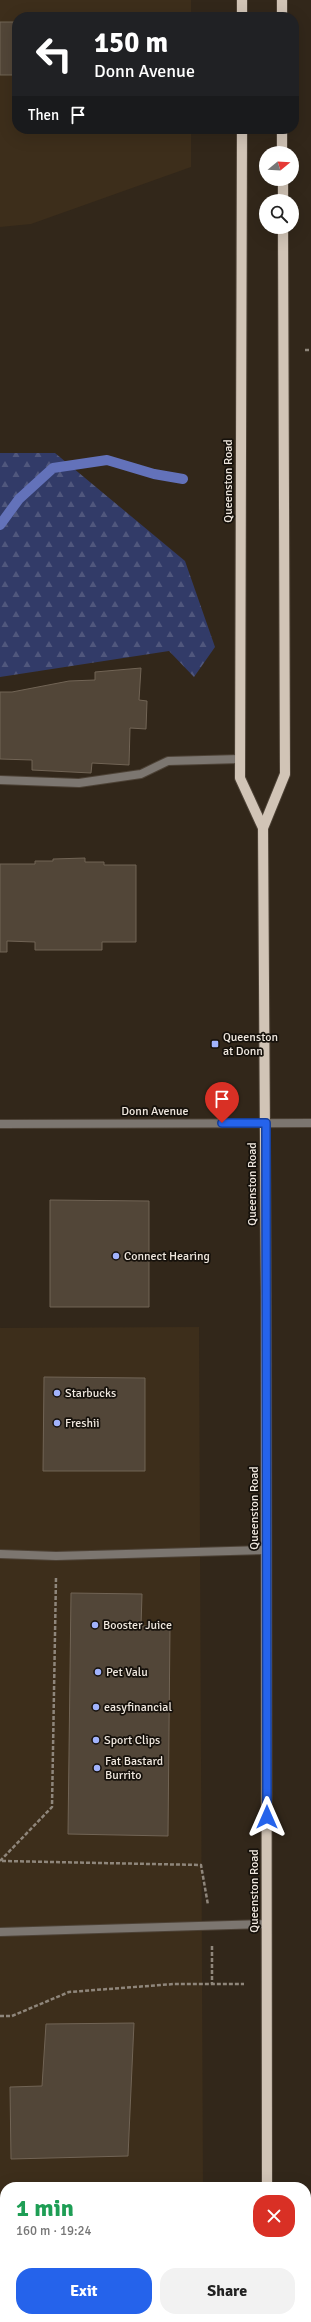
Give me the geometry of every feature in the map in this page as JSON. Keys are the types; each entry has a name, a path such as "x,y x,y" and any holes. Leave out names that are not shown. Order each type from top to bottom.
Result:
{"main road":[{"path":"242,0 242,12"},
{"path":"282,0 282,12"},
{"name":"Queenston Road","path":"242,134 240,778 263,828"},
{"path":"282,134 282,146"},
{"name":"Queenston Road","path":"267,2182 266,1123 263,828 285,774 283,234"}],"street":[{"path":"0,780 79,783 142,774 168,761 240,760"},
{"name":"Donn Avenue","path":"0,1124 311,1123"},
{"path":"0,1554 56,1556 267,1550"},
{"path":"0,1932 267,1924"}],"path":[{"path":"1,1861 52,1807 56,1556"},
{"path":"1,1861 201,1865 212,1926 212,1984"},
{"path":"0,2016 12,2016 69,1992 174,1984 266,1985"}],"shaded area":[{"path":"0,0 191,0 191,12 12,12 12,134 191,134 191,167 31,224 0,227"},
{"path":"199,1327 203,2182 0,2182 0,1328"}],"green space":[{"path":"0,453 55,453 185,561 215,647 194,677 169,651 0,677"}],"building":[{"path":"0,22 12,22 12,75 0,75"},
{"path":"141,668 139,700 147,701 146,729 130,728 129,765 92,763 91,773 32,770 32,760 0,759 0,692 12,692 69,681 95,680 95,672"},
{"path":"85,858 85,862 104,862 104,865 136,865 136,942 102,942 102,950 35,950 35,942 7,941 7,952 0,952 0,864 35,864 35,861"},
{"path":"50,1200 149,1201 149,1307 50,1307"},
{"path":"44,1377 145,1378 145,1471 43,1471"},
{"path":"71,1593 142,1594 141,1626 170,1626 168,1836 68,1834"},
{"path":"134,2023 128,2156 11,2159 10,2087 42,2086 46,2024"}],"waterway":[{"path":"0,525 19,499 53,468 107,460 154,474 183,479"}],"place":[{"name":"Queenston at Donn","path":"215,1044"},
{"name":"Connect Hearing","path":"116,1256"},
{"name":"Starbucks","path":"57,1393"},
{"name":"Freshii","path":"57,1423"},
{"name":"Booster Juice","path":"95,1625"},
{"name":"Pet Valu","path":"98,1672"},
{"name":"easyfinancial","path":"96,1707"},
{"name":"Sport Clips","path":"96,1740"},
{"name":"Fat Bastard Burrito","path":"97,1768"}],"route":[{"path":"222,1123 266,1123 267,1817"}]}
